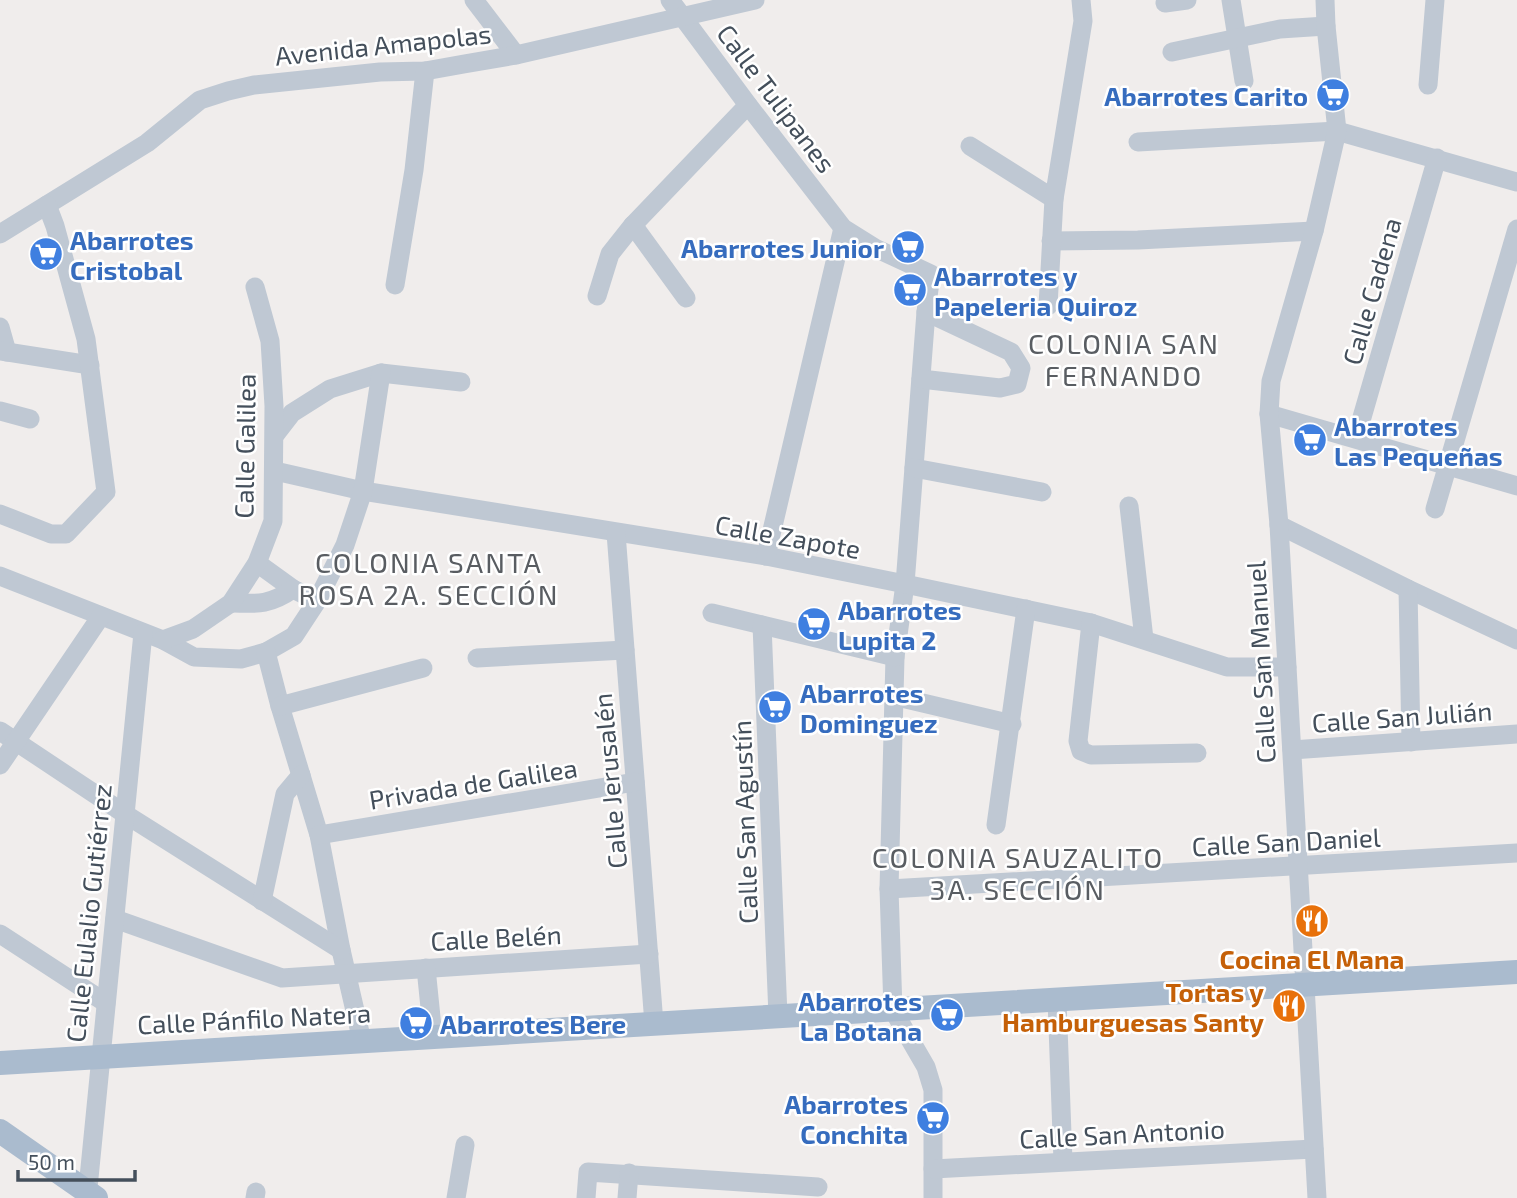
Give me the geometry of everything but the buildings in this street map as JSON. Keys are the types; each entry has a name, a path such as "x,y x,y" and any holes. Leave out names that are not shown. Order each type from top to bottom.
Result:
{"main road":[{"name":"Calle Pánfilo Natera","path":"0,1063 1517,972"},
{"path":"0,1131 90,1196"}],"street":[{"path":"474,0 516,55"},
{"name":"Avenida Amapolas","path":"0,234 147,143 201,100 254,85 380,72 425,71 516,55 676,8 755,0"},
{"path":"1048,306 1054,200 1083,21 1081,0"},
{"path":"1165,4 1187,0"},
{"path":"1231,0 1244,81"},
{"name":"Calle San Manuel","path":"1317,1198 1279,525 1269,414 1271,381 1314,231 1337,131 1325,0"},
{"path":"1428,85 1435,0"},
{"name":"Calle Tulipanes","path":"676,8 843,228"},
{"path":"1172,52 1280,29 1326,26"},
{"path":"395,285 414,170 425,71"},
{"path":"597,296 610,254 633,225 748,106"},
{"path":"1138,142 1337,131 1517,181"},
{"path":"970,146 1054,200"},
{"name":"Calle Cadena","path":"1356,438 1437,158"},
{"path":"0,514 51,534 66,534 106,492 86,339 47,205"},
{"path":"633,225 686,299"},
{"path":"765,556 843,228 875,248 931,274 905,584 895,657 889,889 894,1010 926,1067 933,1090 933,1198"},
{"path":"1435,509 1517,229"},
{"path":"1051,240 1138,240 1314,231"},
{"name":"Calle Galilea","path":"163,640 193,629 230,603 257,563 273,521 275,435 270,341 255,288"},
{"path":"921,379 1000,388 1017,384 1021,376 1021,368 1011,352 926,312"},
{"path":"0,327 3,352 90,365"},
{"path":"275,435 292,413 330,389 381,373 461,382"},
{"path":"0,576 163,640 194,657 241,659 266,652 294,636 317,601 345,545 363,491 381,373"},
{"path":"0,411 30,419"},
{"path":"1269,414 1517,486"},
{"path":"914,468 1042,492"},
{"name":"Calle Zapote","path":"275,471 363,491 765,556 905,584 1091,623 1227,667 1287,667"},
{"path":"1129,506 1144,639"},
{"path":"1279,525 1517,640"},
{"name":"Calle Jerusalén","path":"616,533 654,1024"},
{"path":"257,563 293,589 317,601"},
{"path":"230,603 257,604 278,600 293,589"},
{"path":"1408,589 1411,742"},
{"path":"996,825 1026,609"},
{"path":"712,613 895,657"},
{"path":"0,765 8,736 101,617"},
{"path":"1091,623 1078,741 1081,751 1091,755 1197,752"},
{"name":"Calle San Agustín","path":"762,625 778,1016"},
{"name":"Calle Eulalio Gutiérrez","path":"90,1196 100,1057 143,633"},
{"path":"477,659 625,650"},
{"path":"266,652 319,835 362,1041"},
{"path":"280,706 423,668"},
{"path":"893,696 1012,724"},
{"name":"Calle San Julián","path":"1292,750 1517,734"},
{"path":"8,736 125,814 341,950"},
{"path":"262,901 285,794 301,775"},
{"name":"Privada de Galilea","path":"319,835 635,782"},
{"name":"Calle San Daniel","path":"889,889 1517,853"},
{"name":"Calle Belén","path":"115,919 282,978 649,954"},
{"path":"0,934 106,1003"},
{"path":"426,968 433,1037"},
{"path":"1057,1000 1063,1161"},
{"path":"456,1198 465,1145"},
{"name":"Calle San Antonio","path":"933,1169 1314,1150"},
{"path":"586,1198 587,1172 629,1173 770,1192 818,1187"},
{"path":"627,1198 629,1173"}],"place":[{"name":"Abarrotes Carito","path":"1333,95"},
{"name":"Abarrotes Junior","path":"908,247"},
{"name":"Abarrotes Cristobal","path":"46,254"},
{"name":"Abarrotes y Papeleria Quiroz","path":"910,290"},
{"name":"Abarrotes Las Pequeñas","path":"1310,440"},
{"name":"Abarrotes Lupita 2","path":"814,624"},
{"name":"Abarrotes Dominguez","path":"775,707"},
{"name":"Cocina El Mana","path":"1312,921"},
{"name":"Tortas y Hamburguesas Santy","path":"1289,1006"},
{"name":"Abarrotes La Botana","path":"947,1015"},
{"name":"Abarrotes Bere","path":"416,1023"},
{"name":"Abarrotes Conchita","path":"933,1118"}],"district":[{"name":"COLONIA SAN FERNANDO","path":"1124,359"},
{"name":"COLONIA SANTA ROSA 2A. SECCIÓN","path":"429,578"},
{"name":"COLONIA SAUZALITO 3A. SECCIÓN","path":"1018,873"}]}
